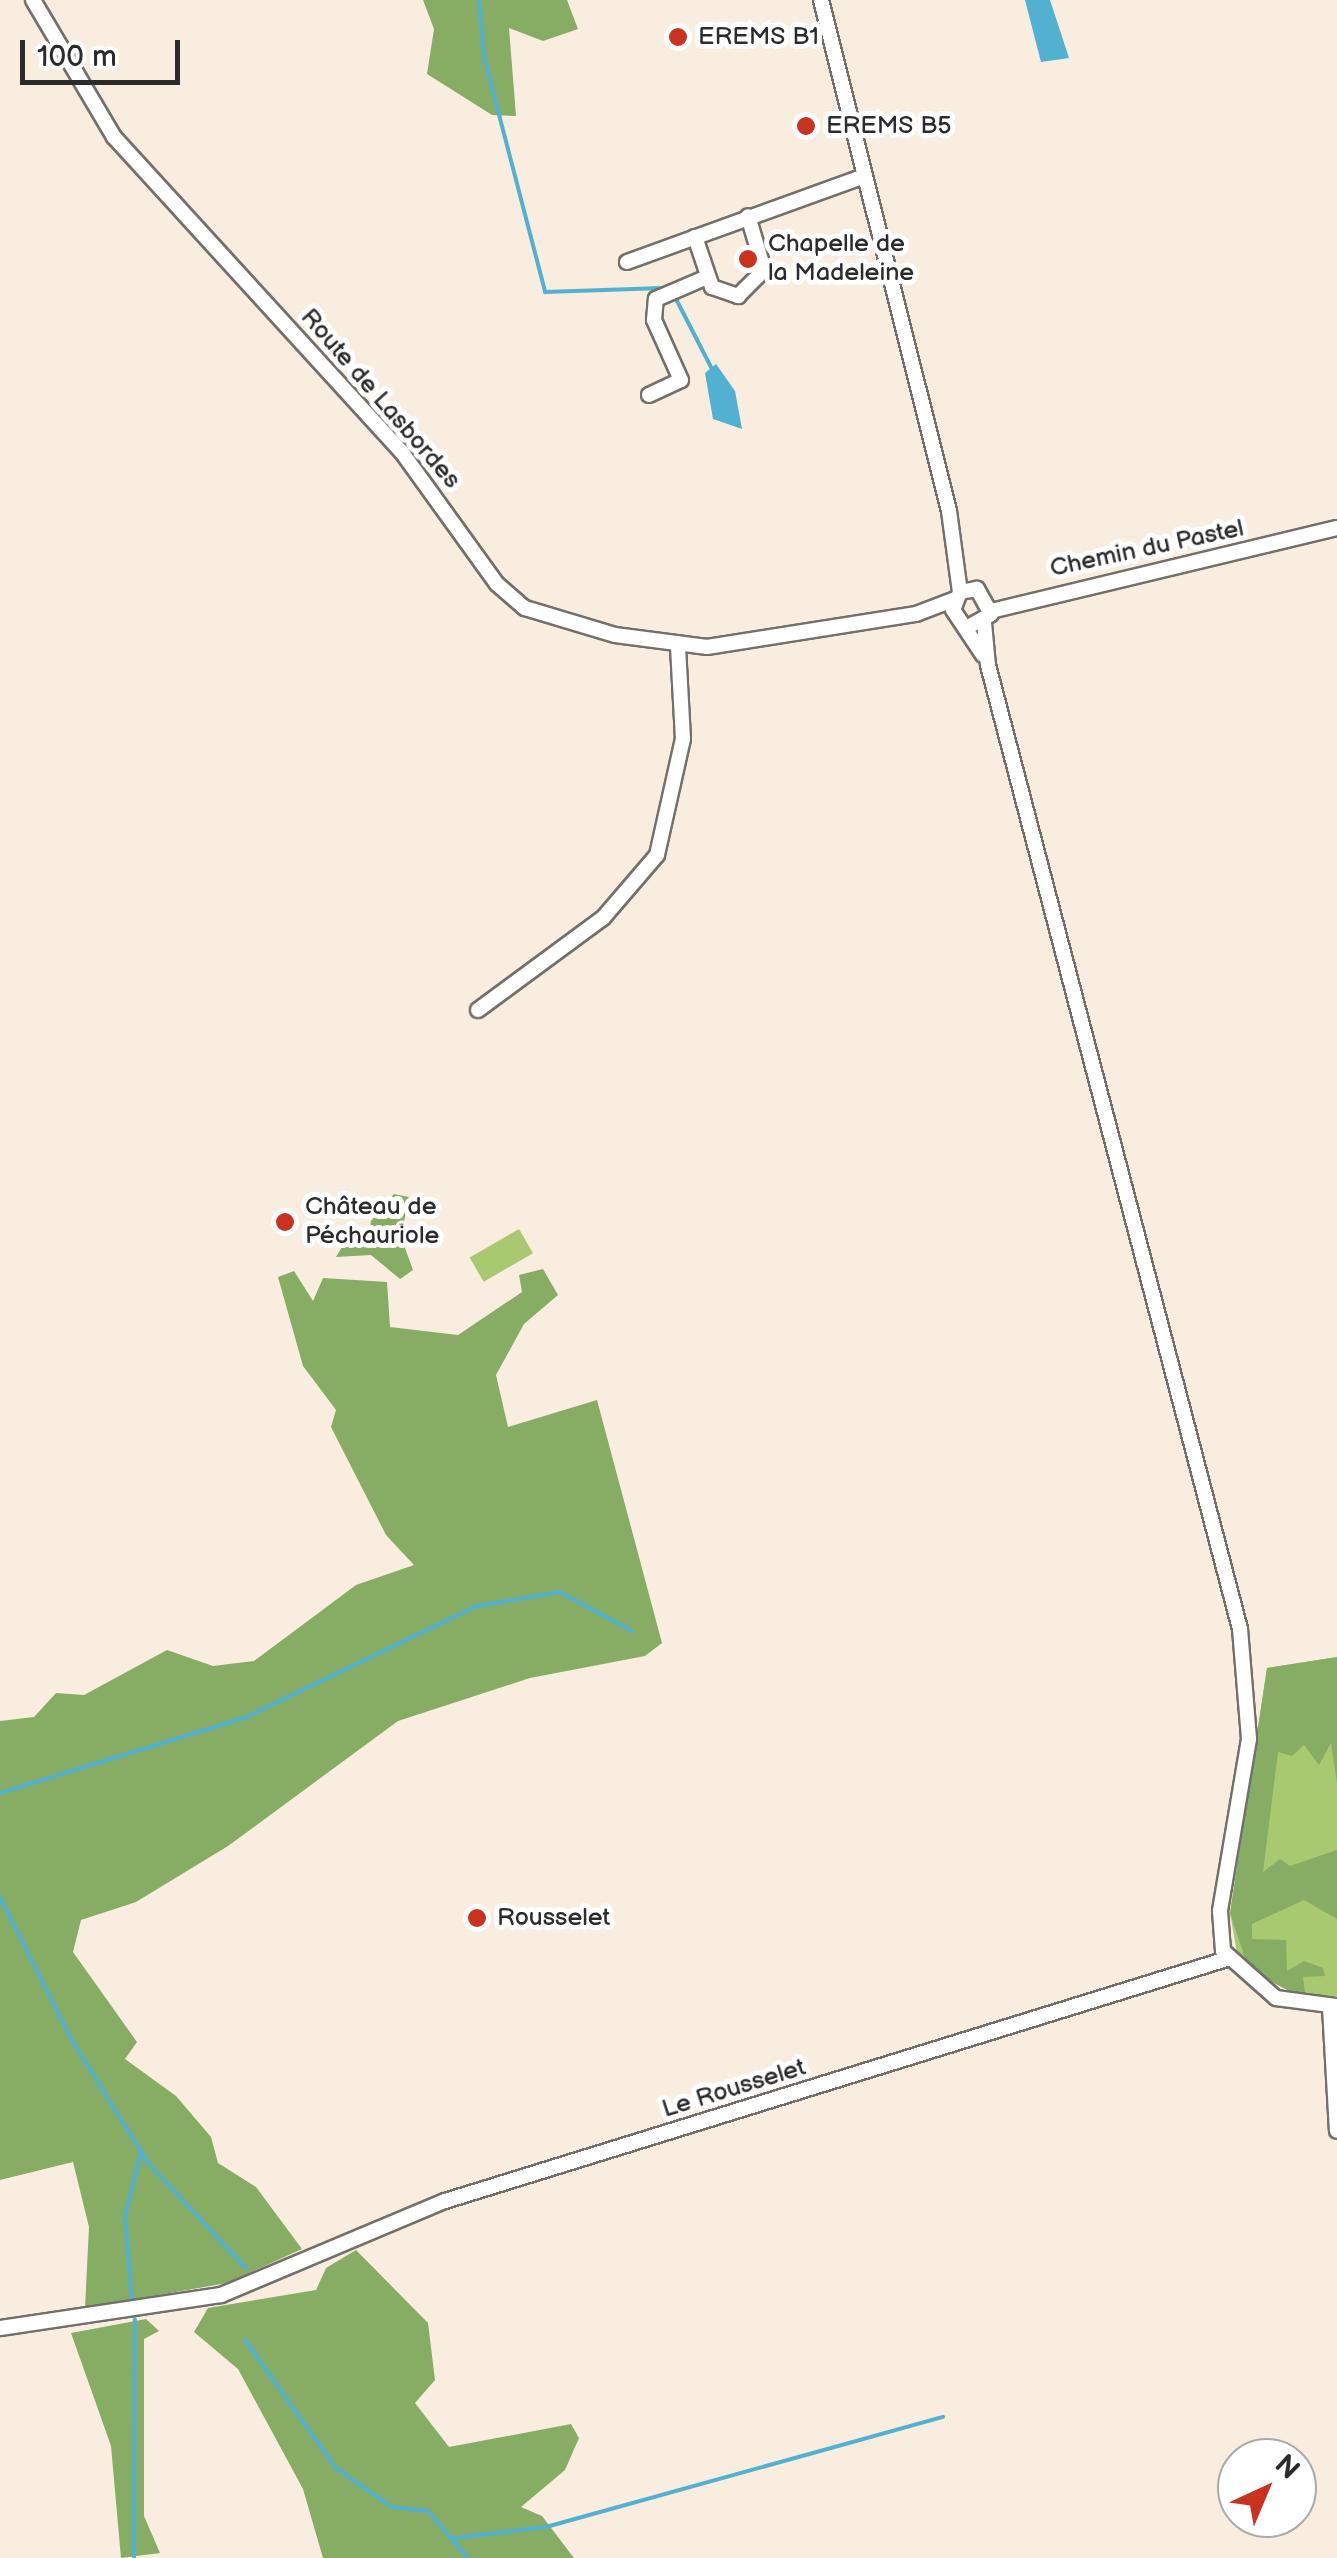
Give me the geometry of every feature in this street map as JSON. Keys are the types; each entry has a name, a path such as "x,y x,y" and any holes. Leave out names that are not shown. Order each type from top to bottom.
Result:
{"street":[{"name":"Route de Lasbordes","path":"32,0 106,126 401,451 507,594 554,620 678,646 916,614 955,616"},
{"path":"821,0 959,552 985,605 988,665 1240,1629 1249,1739 1220,1911 1227,1959 1276,1998 1334,2006 1337,2128"},
{"path":"627,262 865,176"},
{"path":"695,237 706,277 726,297 760,280 764,257 748,216"},
{"path":"649,395 680,380 654,320 656,300 706,277"},
{"name":"Chemin du Pastel","path":"1275,543 1337,520"},
{"name":"Chemin du Pastel","path":"958,596 985,605 1337,528"},
{"path":"959,552 955,616 968,626 988,665"},
{"name":"Route de Lasbordes","path":"916,614 958,596"},
{"name":"Chemin du Pastel","path":"968,626 985,605"},
{"path":"478,1010 603,918 658,854 680,768 678,646"},
{"name":"Le Rousselet","path":"0,2328 262,2282 445,2200 1227,1959"}],"green space":[{"path":"423,0 567,0 578,29 543,41 509,28 516,116 492,115 427,74 434,29"},
{"path":"394,1194 409,1197 401,1237 413,1270 400,1279 371,1255 336,1257 345,1242 368,1242 371,1221"},
{"path":"519,1229 533,1253 484,1282 470,1258"},
{"path":"543,1269 558,1295 524,1324 496,1375 508,1427 597,1400 662,1643 645,1656 530,1678 398,1721 228,1846 136,1902 81,1920 73,1952 137,2042 125,2059 176,2096 211,2137 218,2163 256,2187 302,2249 227,2283 85,2308 89,2227 73,2162 0,2180 0,1721 34,1717 56,1693 84,1695 167,1650 213,1666 254,1661 356,1585 414,1565 386,1535 331,1427 336,1410 303,1366 278,1277 294,1271 313,1301 323,1278 387,1282 390,1327 458,1335 522,1292 519,1275"},
{"path":"1337,1657 1337,1996 1306,2000 1237,1953 1230,1913 1267,1668"},
{"path":"1337,1657 1337,1783 1331,1743 1319,1765 1304,1745 1292,1756 1278,1752 1263,1872 1280,1859 1290,1866 1337,1850 1337,1919 1304,1900 1252,1924 1252,1939 1286,1940 1287,1971 1304,1961 1323,1968 1325,1976 1303,1977 1306,2000 1249,1970 1230,1913 1267,1668"},
{"path":"356,2250 428,2323 435,2380 415,2403 449,2447 571,2424 579,2438 565,2470 521,2507 542,2516 574,2558 323,2558 303,2489 238,2369 194,2332 208,2308 316,2290 326,2268"},
{"path":"146,2319 159,2331 144,2339 144,2516 160,2553 121,2558 111,2446 71,2333"}],"water":[{"path":"1025,0 1050,0 1069,58 1041,62"},
{"path":"716,364 735,391 742,429 713,419 705,373"}],"waterway":[{"path":"479,0 484,57 545,292 663,288"},
{"path":"675,297 711,367"},
{"path":"0,1793 244,1718 477,1606 560,1592 632,1631"},
{"path":"0,1897 70,2037 148,2163 246,2268"},
{"path":"132,2300 125,2216 141,2152"},
{"path":"134,2558 135,2319"},
{"path":"245,2340 336,2468 392,2507 428,2511 468,2558"},
{"path":"454,2538 546,2527 943,2417"}],"place":[{"name":"EREMS B1","path":"678,37"},
{"name":"EREMS B5","path":"806,126"},
{"name":"Chapelle de la Madeleine","path":"748,259"},
{"name":"Château de Péchauriole","path":"285,1222"},
{"name":"Rousselet","path":"477,1918"}]}
